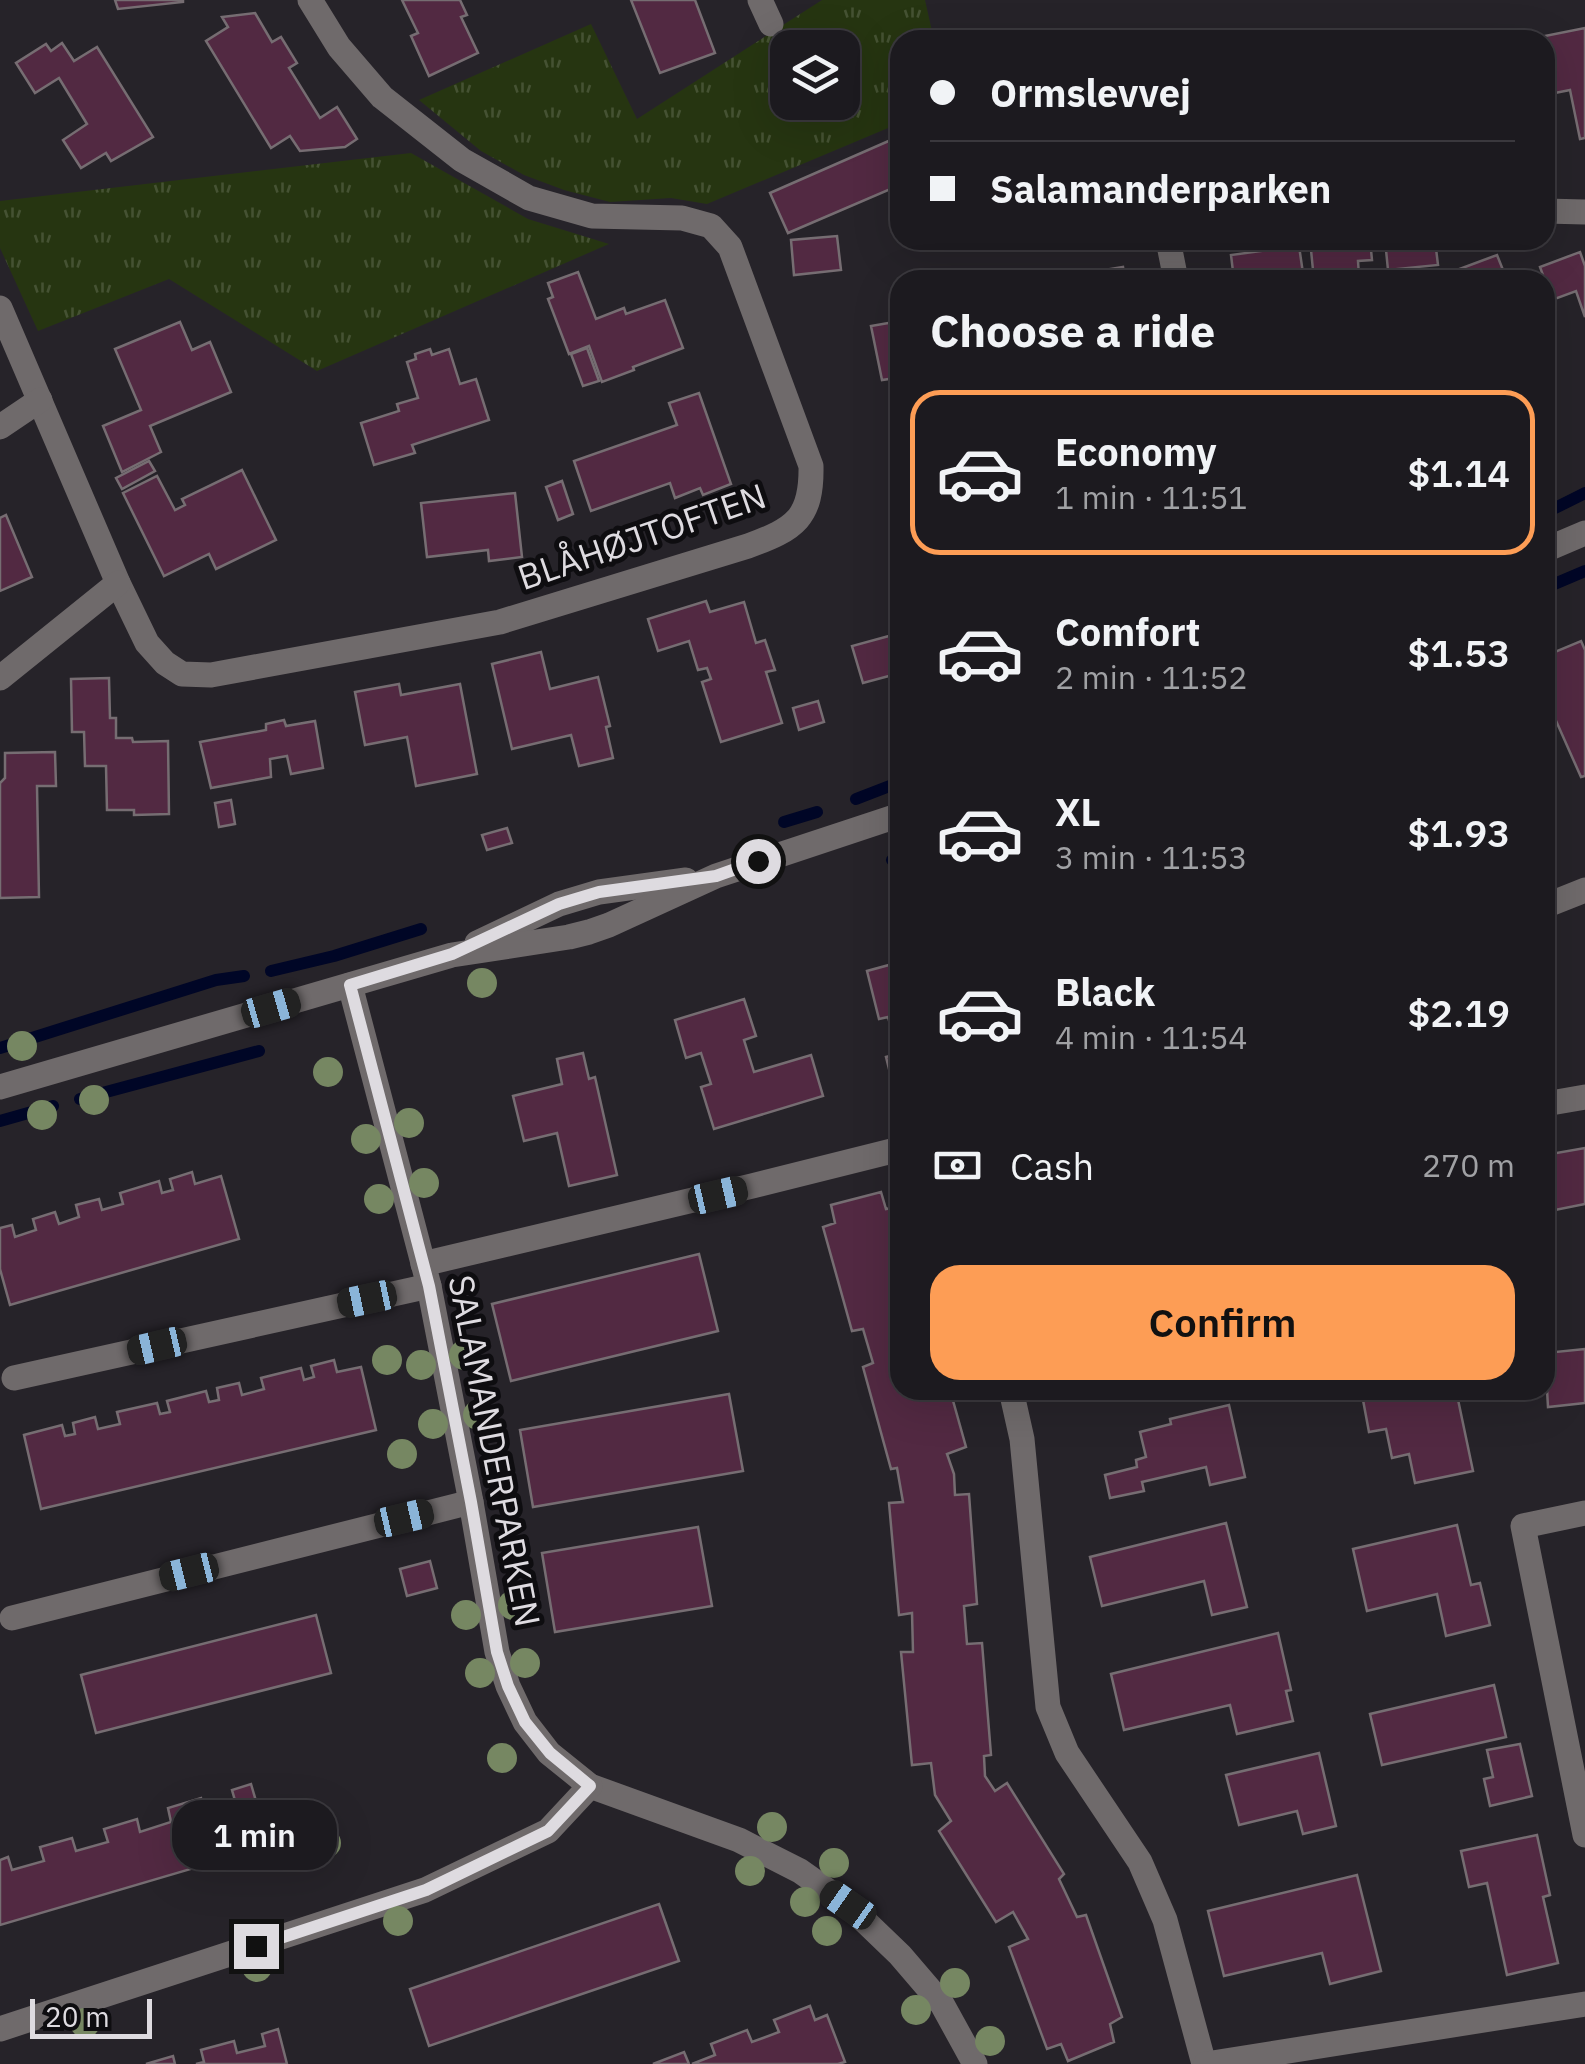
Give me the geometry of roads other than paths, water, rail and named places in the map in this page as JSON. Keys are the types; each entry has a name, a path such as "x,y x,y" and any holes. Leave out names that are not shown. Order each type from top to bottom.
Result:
{"street":[{"name":"BLÅHØJTOFTEN","path":"0,308 147,643 165,663 182,674 211,675 500,622 780,534 801,515 811,494 811,466 730,247 711,226 682,218 592,216 529,198 495,179 462,160 382,96 339,47 310,0"},
{"path":"1555,211 1585,212"},
{"path":"0,427 40,400"},
{"path":"1555,546 1585,533"},
{"path":"0,678 118,583"},
{"path":"452,954 590,932 716,876 890,817"},
{"path":"0,1087 452,954 559,904 599,892 716,876"},
{"path":"1555,902 1585,890"},
{"name":"SALAMANDERPARKEN","path":"350,985 426,1275 497,1652 525,1722 550,1753 590,1786 740,1840 800,1871 848,1905 900,1955 942,2004 975,2064"},
{"path":"1555,1102 1585,1097"},
{"path":"14,1378 426,1275 890,1151"},
{"path":"1013,1400 1022,1439 1048,1707 1067,1753 1140,1862 1165,1920 1205,2064 1585,2004"},
{"path":"12,1618 471,1502"},
{"path":"1585,1513 1523,1526 1585,1836"},
{"path":"0,2029 426,1890 548,1831 590,1786"}],"waterway":[{"path":"1555,508 1585,493"},
{"path":"1555,584 1585,571"},
{"path":"856,799 890,786"},
{"path":"784,822 817,812"},
{"path":"271,971 421,929"},
{"path":"0,1048 216,980 244,976"},
{"path":"80,1099 259,1051"},
{"path":"0,1121 53,1106"}]}
